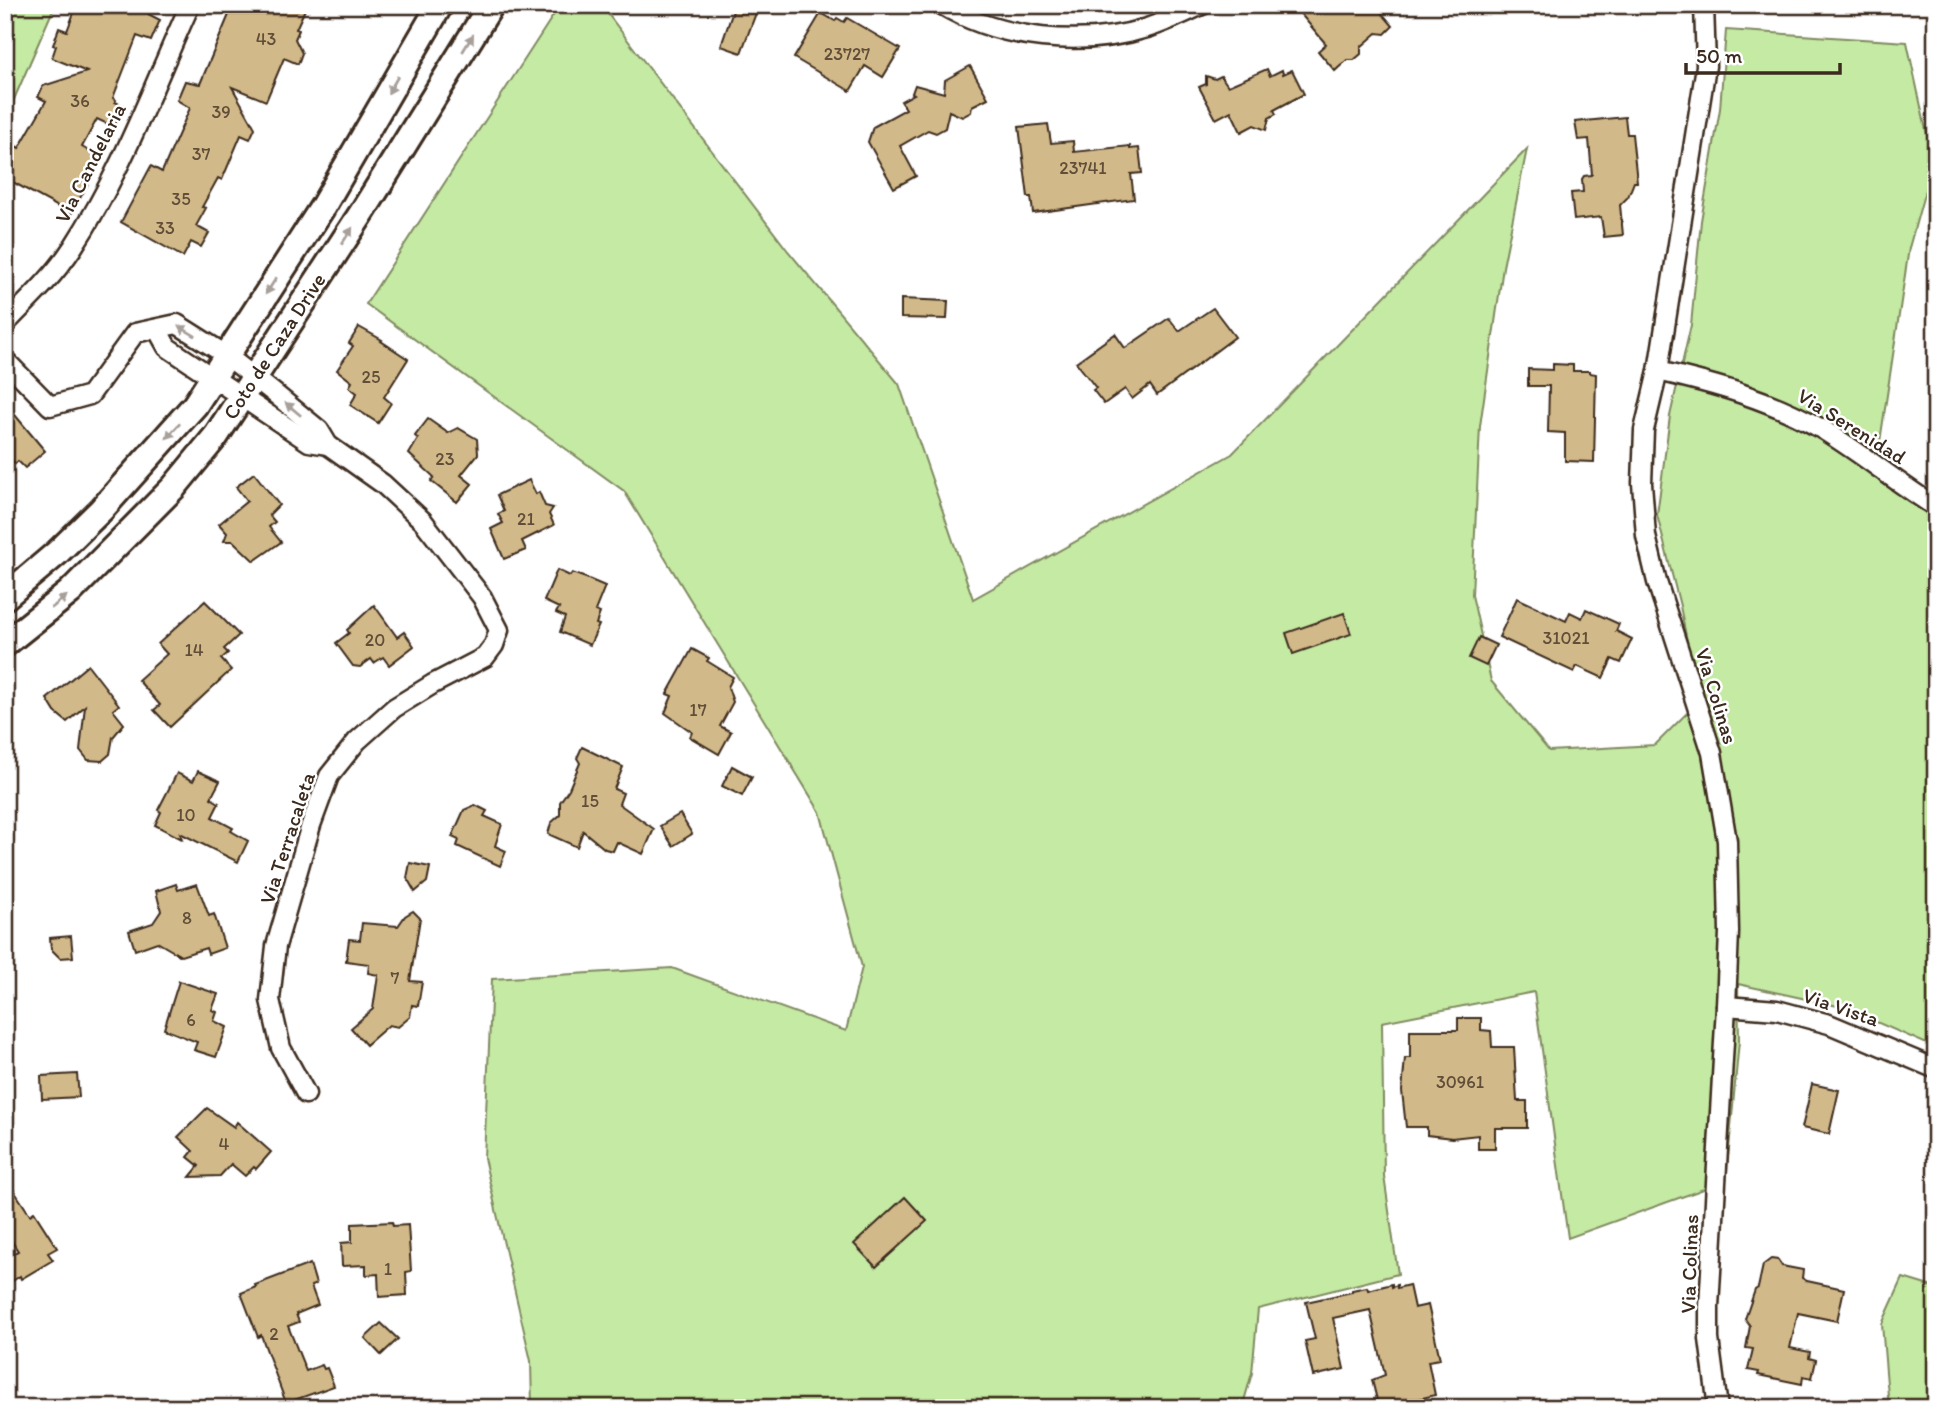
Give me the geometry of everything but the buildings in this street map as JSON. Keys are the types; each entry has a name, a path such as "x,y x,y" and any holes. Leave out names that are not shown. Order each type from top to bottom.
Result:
{"main road":[{"name":"Coto de Caza Drive","path":"5,597 57,553 101,510 180,423 322,208 440,5"},
{"name":"Coto de Caza Drive","path":"5,644 70,592 126,537 174,487 216,436 363,211 491,5"}],"street":[{"name":"Via Candelaria","path":"5,324 72,249 110,185 190,5"},
{"path":"942,5 988,25 1025,34 1065,38 1104,37 1146,28 1202,5"},
{"name":"Via Colinas","path":"1704,5 1706,65 1658,370 1644,430 1642,483 1646,537 1657,582 1713,753 1727,841 1726,1006 1709,1274 1709,1339 1718,1408"},
{"name":"Via Terracaleta","path":"5,360 50,406 90,395 135,333 177,324 220,366 248,386 309,442 328,445 383,484 424,521 482,597 499,630 494,645 485,657 394,708 357,741 329,776 311,825 276,946 270,1000 281,1048 306,1094"},
{"name":"Via Serenidad","path":"1658,370 1724,386 1782,408 1864,456 1936,507"},
{"name":"Via Vista","path":"1726,1006 1777,1010 1829,1024 1936,1069"}],"green space":[{"path":"5,5 55,5 5,120"},
{"path":"560,5 601,5 788,251 899,384 973,599 1232,454 1527,149 1503,267 1480,426 1472,595 1491,681 1549,751 1655,745 1699,701 1680,606 1657,515 1670,416 1691,325 1701,221 1720,109 1726,30 1907,42 1933,162 1909,248 1875,475 1936,518 1936,1048 1842,1007 1738,984 1739,1041 1726,1181 1568,1238 1534,992 1382,1022 1384,1176 1398,1274 1258,1309 1252,1373 1242,1408 532,1408 531,1361 484,1158 492,979 672,968 846,1031 862,967 820,812 624,491 366,304"},
{"path":"1903,1278 1936,1288 1936,1408 1889,1408 1882,1324"}]}
